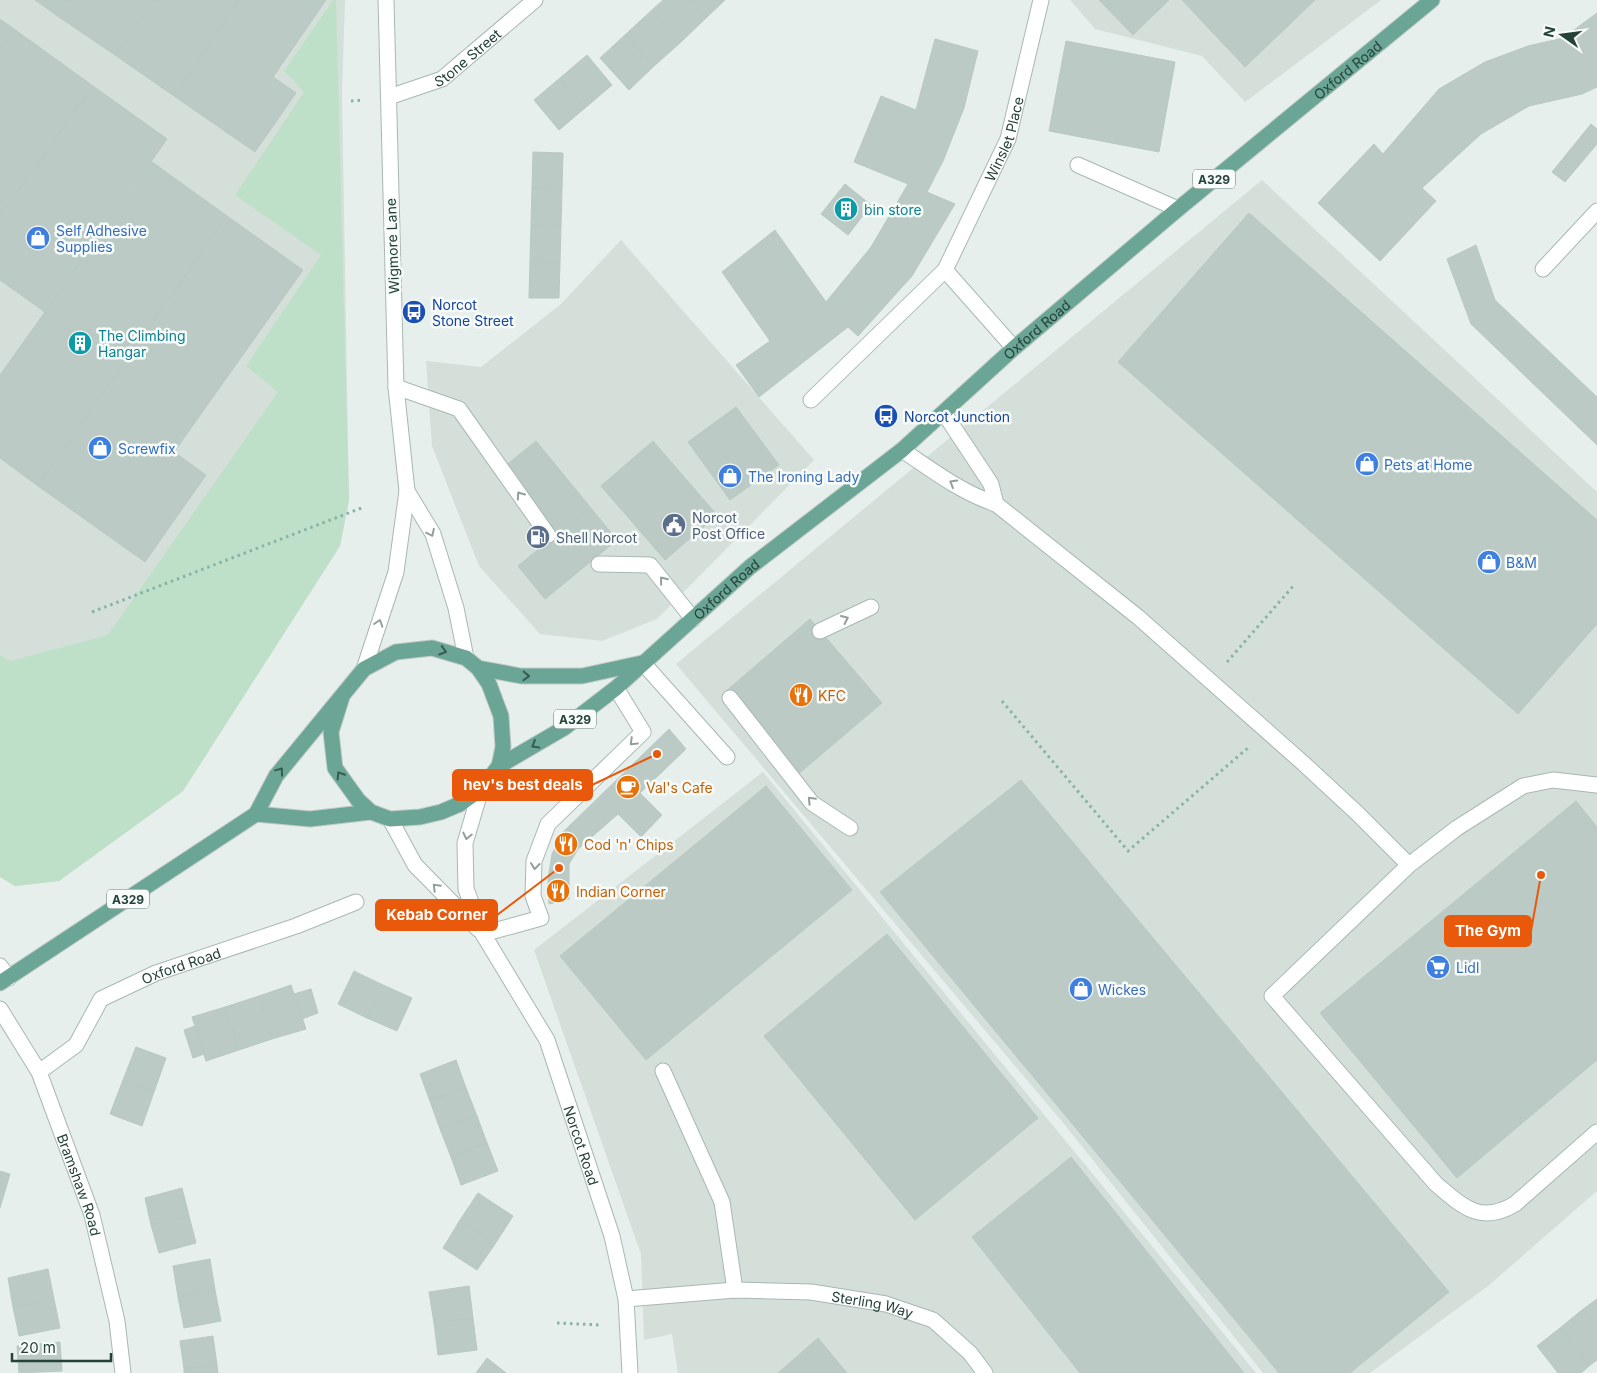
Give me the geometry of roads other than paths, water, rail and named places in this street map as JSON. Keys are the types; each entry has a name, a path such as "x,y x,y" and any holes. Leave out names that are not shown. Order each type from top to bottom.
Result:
{"main road":[{"name":"Oxford Road","path":"499,766 564,728 616,688 643,662 780,543 902,450 1014,348 1178,209 1432,0"},
{"path":"432,648 472,663 489,684 501,716 503,746 499,766 481,790 460,804 441,812 420,817 390,819 371,812 358,800 335,768 331,732 342,698 364,669 396,652 432,648"},
{"name":"Oxford Road","path":"472,663 521,676 582,676 643,662"},
{"name":"A329","path":"3,975 256,814 276,776 342,698"},
{"path":"256,814 310,819 371,812"}],"street":[{"name":"Wigmore Lane","path":"364,669 396,572 407,491 396,388 386,0"},
{"name":"Stone Street","path":"389,97 442,79 535,0"},
{"name":"Winslet Place","path":"811,400 945,270 1008,139 1041,0"},
{"path":"1078,165 1178,209"},
{"path":"1543,269 1597,211"},
{"path":"945,270 1014,348"},
{"path":"396,388 459,408 548,535"},
{"path":"944,413 991,484 996,504"},
{"path":"902,450 942,477 972,494 996,504 1138,617 1357,813 1408,865"},
{"name":"Wigmore Lane","path":"407,491 433,534 472,663"},
{"path":"599,564 650,564 692,619"},
{"path":"820,631 871,607"},
{"path":"643,662 727,757"},
{"path":"483,934 541,918 533,896 534,861 548,824 644,732 616,688"},
{"path":"730,698 812,803 850,828"},
{"path":"1597,785 1553,780 1523,786 1457,828 1408,865 1272,996 1436,1184 1462,1206 1474,1212 1502,1211 1515,1204 1597,1132"},
{"name":"Norcot Road","path":"481,790 465,843 466,889 483,934 547,1040 612,1236 626,1299 630,1373"},
{"name":"Norcot Road","path":"390,819 415,865 483,934"},
{"name":"Oxford Road","path":"39,1072 76,1045 101,999 156,973 296,926 356,902"},
{"name":"Bramshaw Road","path":"0,1009 39,1072 92,1215 117,1321 123,1373"},
{"path":"663,1071 722,1202 734,1290"},
{"name":"Sterling Way","path":"626,1299 734,1290 812,1292 886,1304 933,1320 970,1353 985,1373"}],"place":[{"name":"bin store","path":"846,209"},
{"name":"Self Adhesive Supplies","path":"38,238"},
{"name":"Norcot Stone Street","path":"414,312"},
{"name":"The Climbing Hangar","path":"80,343"},
{"name":"Norcot Junction","path":"886,416"},
{"name":"Screwfix","path":"100,448"},
{"name":"Pets at Home","path":"1367,464"},
{"name":"The Ironing Lady","path":"730,476"},
{"name":"Norcot Post Office","path":"674,525"},
{"name":"Shell Norcot","path":"538,537"},
{"name":"B&M","path":"1489,562"},
{"name":"KFC","path":"801,695"},
{"name":"hev's best deals","path":"657,754"},
{"name":"Val's Cafe","path":"628,787"},
{"name":"Cod 'n' Chips","path":"566,844"},
{"name":"Kebab Corner","path":"559,868"},
{"name":"The Gym","path":"1541,875"},
{"name":"Indian Corner","path":"558,891"},
{"name":"Lidl","path":"1438,967"},
{"name":"Wickes","path":"1081,989"}]}
